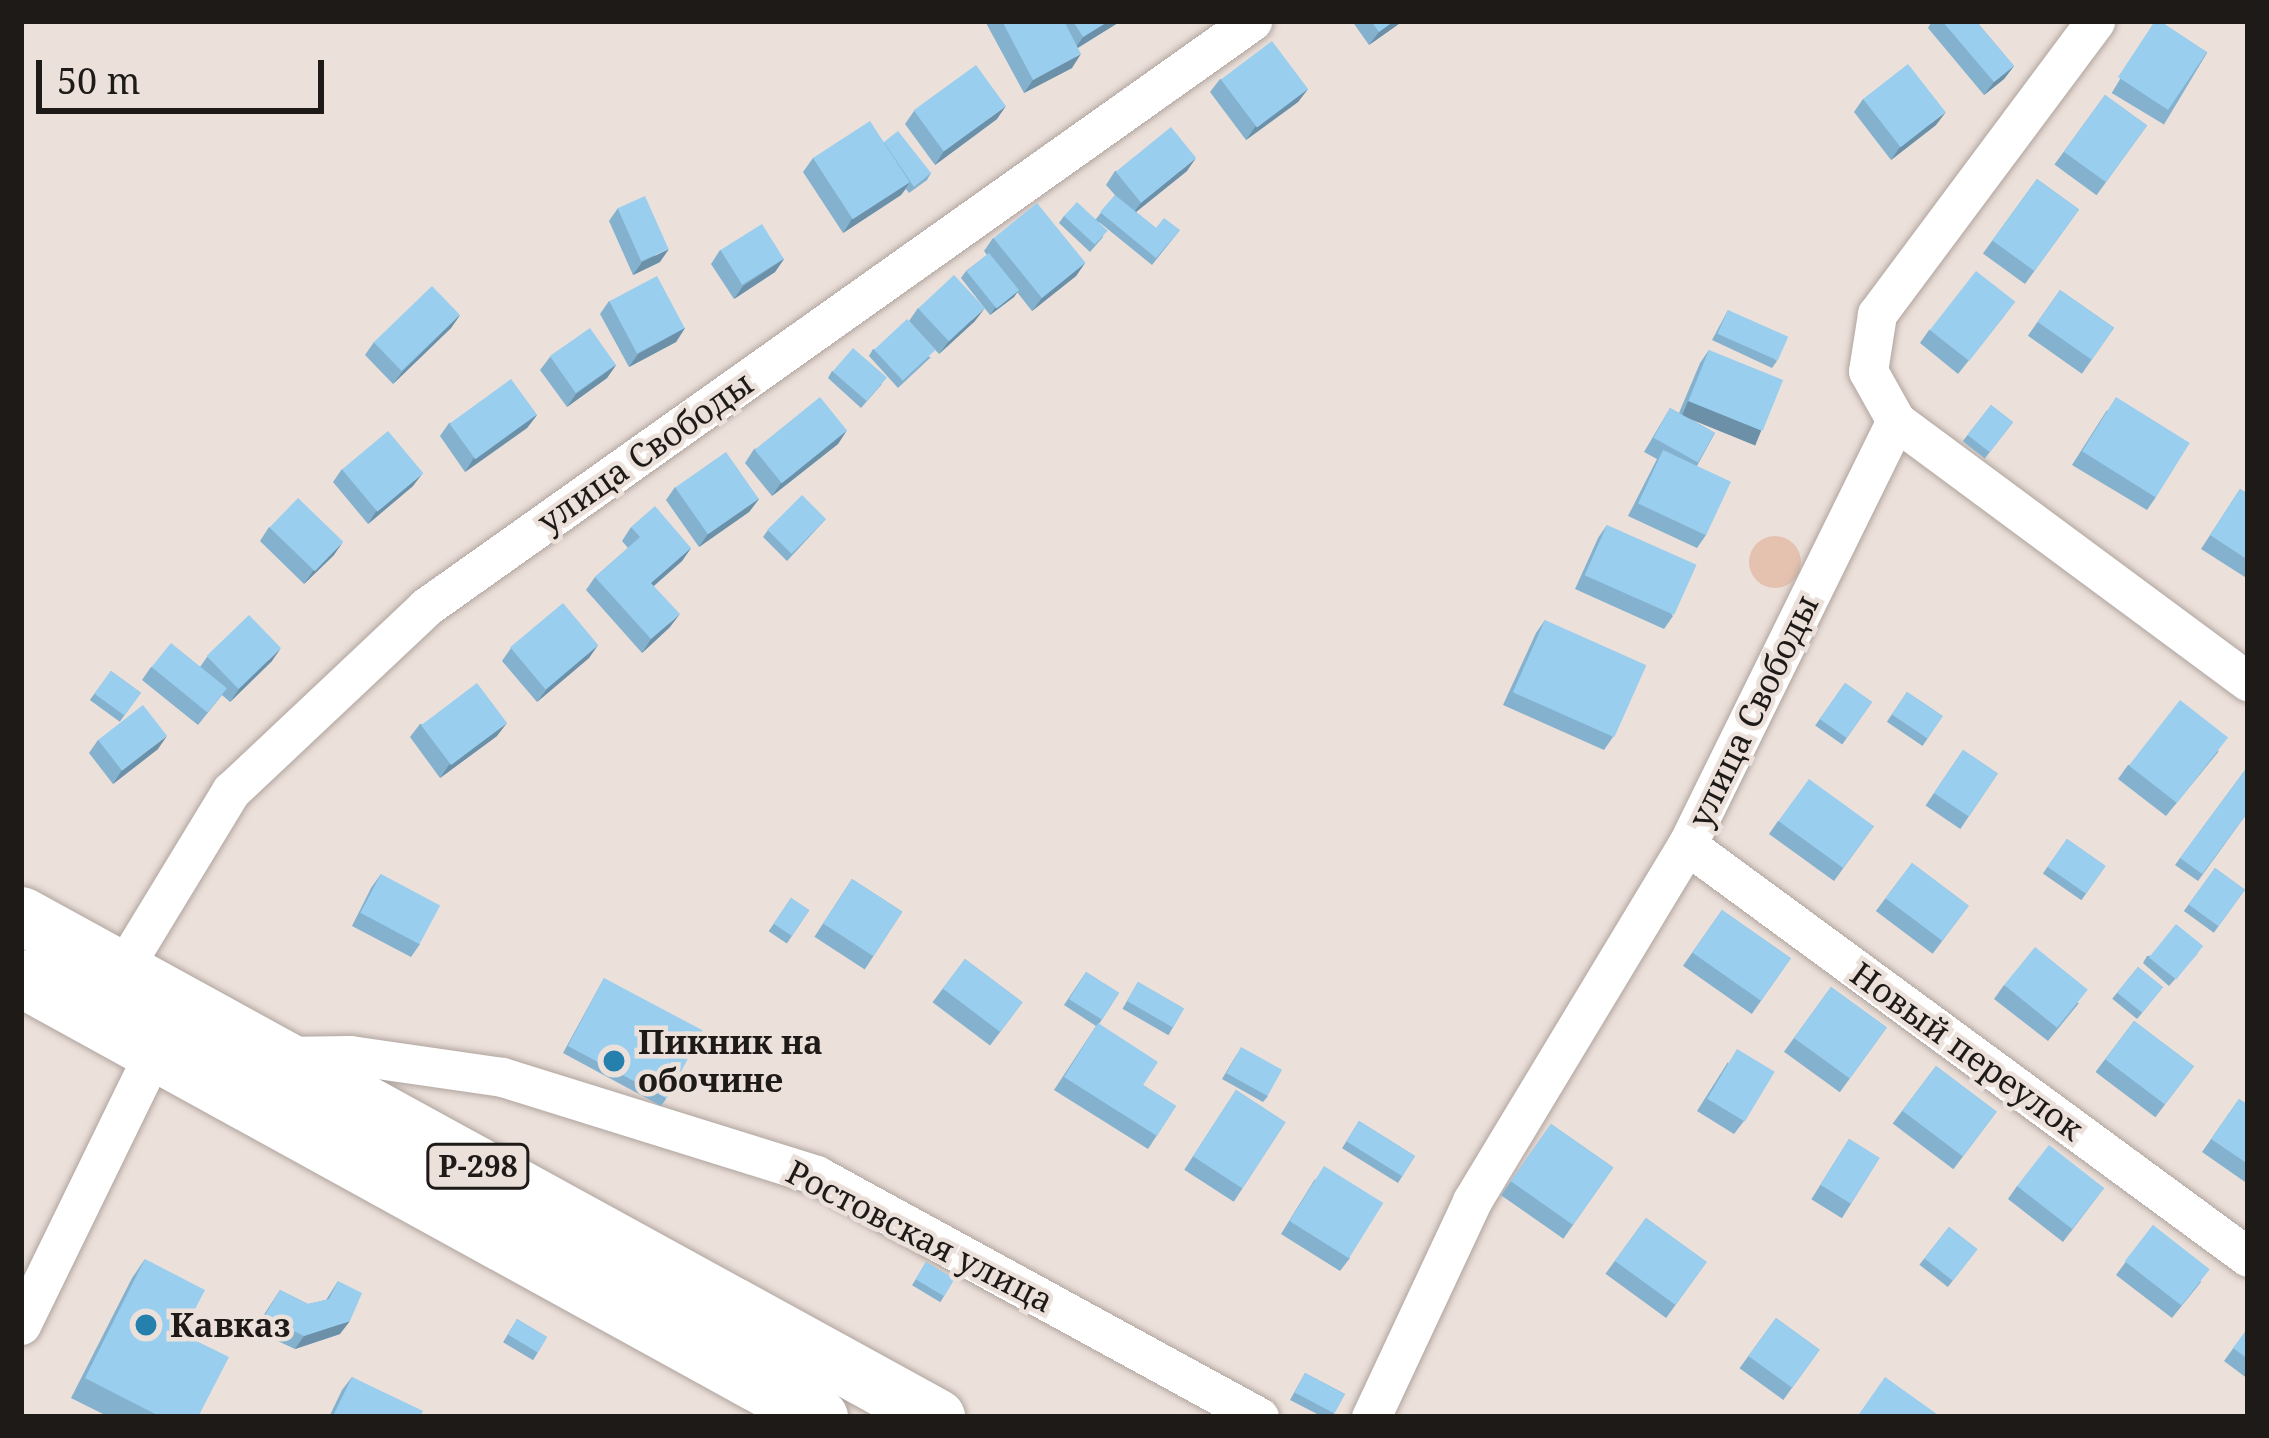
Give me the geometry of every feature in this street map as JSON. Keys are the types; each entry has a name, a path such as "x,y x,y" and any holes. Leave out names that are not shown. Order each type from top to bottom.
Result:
{"highway":[{"name":"Р-298","path":"21,915 935,1417"},
{"name":"Р-298","path":"21,978 819,1417"}],"street":[{"name":"улица Свободы","path":"122,970 231,791 426,607 1252,21"},
{"path":"2095,21 1877,314 1868,370 1896,422 2248,681"},
{"name":"улица Свободы","path":"1371,1417 1472,1201 1687,845 1896,422"},
{"name":"Новый переулок","path":"1687,845 2248,1257"},
{"path":"21,1325 155,1050"},
{"name":"Ростовская улица","path":"279,1056 350,1054 502,1078 816,1175 1259,1417"}],"shaded area":[{"path":"1775,536 1793,544 1801,562 1793,580 1775,588 1757,580 1749,562 1757,544"}],"building":[{"path":"1002,21 1064,21 1081,54 1033,80"},
{"path":"1073,21 1109,21 1083,37"},
{"path":"1371,21 1394,21 1379,32"},
{"path":"1942,21 1976,21 2014,66 1994,82"},
{"path":"2155,21 2207,52 2168,110 2118,77"},
{"path":"1272,41 1308,89 1257,127 1221,80"},
{"path":"1908,64 1946,112 1901,147 1863,99"},
{"path":"976,65 1006,106 944,152 914,110"},
{"path":"2105,95 2147,126 2106,182 2064,152"},
{"path":"870,121 910,182 853,219 813,158"},
{"path":"1171,127 1196,158 1141,203 1116,172"},
{"path":"898,131 931,173 914,187 884,142"},
{"path":"2037,179 2079,210 2034,271 1992,240"},
{"path":"1115,195 1156,228 1164,218 1180,230 1156,258 1100,212"},
{"path":"645,196 669,249 641,261 618,208"},
{"path":"1077,202 1108,231 1095,245 1064,216"},
{"path":"1037,203 1085,263 1042,298 993,238"},
{"path":"762,224 784,259 742,285 720,250"},
{"path":"989,253 1019,290 997,309 966,271"},
{"path":"1976,271 2015,302 1969,361 1930,330"},
{"path":"954,275 985,308 949,341 918,308"},
{"path":"657,276 685,328 637,353 609,301"},
{"path":"432,286 460,315 402,371 374,342"},
{"path":"2060,290 2114,328 2092,360 2038,322"},
{"path":"1728,310 1788,337 1778,361 1717,334"},
{"path":"907,319 936,350 903,380 874,350"},
{"path":"590,328 616,365 576,393 550,356"},
{"path":"853,348 887,378 867,401 833,371"},
{"path":"1709,350 1783,380 1763,431 1688,401"},
{"path":"511,379 537,415 475,459 450,424"},
{"path":"820,397 847,430 782,483 755,450"},
{"path":"2116,397 2190,443 2156,497 2082,451"},
{"path":"1991,405 2013,422 1990,452 1968,435"},
{"path":"1670,408 1715,433 1698,462 1654,438"},
{"path":"388,431 423,473 377,512 342,470"},
{"path":"1663,450 1731,482 1706,535 1638,503"},
{"path":"726,452 759,499 708,534 675,488"},
{"path":"2240,489 2248,494 2248,560 2210,535"},
{"path":"802,495 826,519 791,554 767,530"},
{"path":"298,498 343,542 315,571 270,527"},
{"path":"655,506 691,548 651,583 680,614 651,639 595,577 640,537 631,527"},
{"path":"1607,525 1697,565 1674,615 1585,575"},
{"path":"563,603 598,645 545,689 510,647"},
{"path":"249,615 281,648 239,689 207,656"},
{"path":"1545,620 1646,665 1614,737 1513,692"},
{"path":"171,643 227,688 207,712 151,667"},
{"path":"111,671 141,693 124,715 95,694"},
{"path":"477,683 507,723 451,765 421,725"},
{"path":"1845,683 1872,702 1847,738 1820,719"},
{"path":"1907,692 1943,716 1928,738 1892,714"},
{"path":"2180,700 2228,738 2177,803 2129,765"},
{"path":"143,705 167,736 122,771 98,740"},
{"path":"1963,750 1998,773 1969,817 1934,793"},
{"path":"2248,766 2248,812 2202,874 2180,858"},
{"path":"1809,779 1874,826 1843,868 1778,821"},
{"path":"2067,839 2106,866 2086,894 2047,867"},
{"path":"1912,863 1969,906 1942,941 1886,898"},
{"path":"2215,868 2245,890 2218,926 2189,904"},
{"path":"381,874 440,905 420,944 360,913"},
{"path":"852,879 902,912 873,956 823,923"},
{"path":"791,898 809,910 792,936 774,924"},
{"path":"1722,910 1791,958 1761,1001 1692,953"},
{"path":"2176,924 2203,946 2176,979 2149,957"},
{"path":"2035,947 2088,990 2057,1028 2004,985"},
{"path":"965,959 1023,1002 1000,1032 943,989"},
{"path":"2138,967 2163,987 2142,1013 2117,993"},
{"path":"1086,972 1119,993 1102,1020 1069,999"},
{"path":"604,978 703,1031 667,1099 568,1046"},
{"path":"1138,982 1184,1008 1173,1028 1127,1001"},
{"path":"1831,987 1887,1028 1850,1079 1794,1038"},
{"path":"2134,1021 2194,1066 2165,1104 2105,1059"},
{"path":"1098,1023 1158,1062 1143,1085 1176,1106 1157,1136 1064,1077"},
{"path":"1241,1047 1282,1070 1268,1096 1226,1073"},
{"path":"1737,1049 1775,1072 1745,1121 1707,1099"},
{"path":"1936,1066 1997,1112 1963,1156 1902,1111"},
{"path":"1236,1090 1285,1122 1242,1188 1193,1156"},
{"path":"2239,1099 2248,1105 2248,1164 2211,1139"},
{"path":"1359,1121 1415,1156 1402,1176 1346,1141"},
{"path":"1551,1124 1613,1168 1573,1225 1511,1181"},
{"path":"1849,1139 1880,1158 1851,1204 1820,1185"},
{"path":"2049,1145 2104,1188 2072,1229 2017,1186"},
{"path":"1324,1166 1383,1203 1349,1258 1290,1221"},
{"path":"1646,1218 1707,1262 1676,1305 1615,1261"},
{"path":"2153,1225 2210,1269 2181,1306 2125,1261"},
{"path":"1949,1227 1977,1249 1953,1281 1924,1259"},
{"path":"145,1259 205,1290 182,1334 229,1357 198,1417 161,1417 85,1378"},
{"path":"926,1262 954,1279 944,1296 916,1279"},
{"path":"338,1281 362,1293 350,1321 304,1336 264,1317 280,1290 308,1304 329,1299"},
{"path":"1776,1318 1820,1350 1792,1388 1748,1356"},
{"path":"517,1319 547,1337 538,1352 508,1334"},
{"path":"2248,1328 2248,1359 2233,1348"},
{"path":"1305,1373 1345,1394 1334,1414 1295,1392"},
{"path":"352,1377 423,1411 420,1417 334,1414"},
{"path":"1885,1377 1941,1417 1857,1417"}],"place":[{"name":"Пикник на обочине","path":"614,1061"},
{"name":"Кавказ","path":"146,1325"}]}
